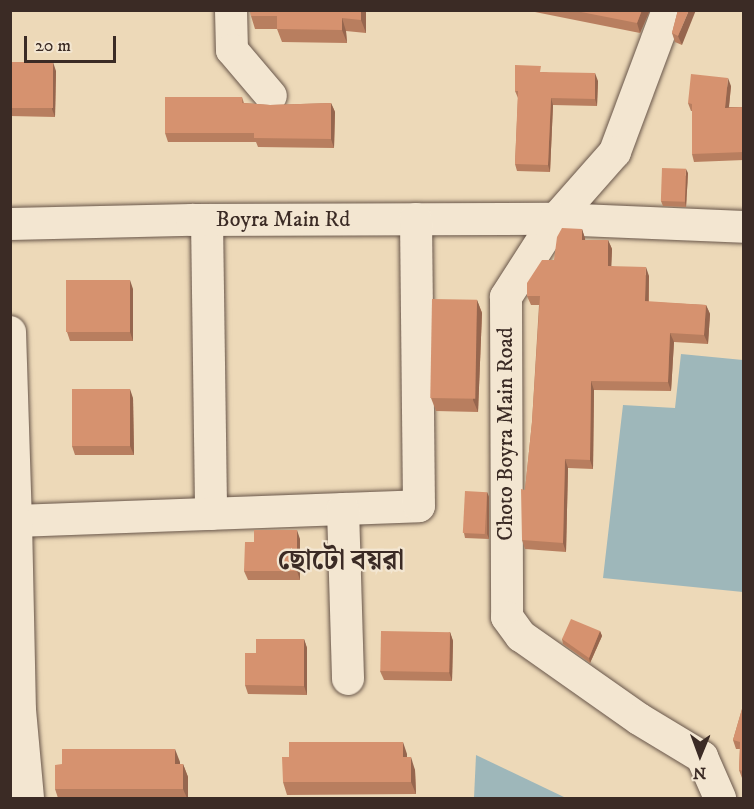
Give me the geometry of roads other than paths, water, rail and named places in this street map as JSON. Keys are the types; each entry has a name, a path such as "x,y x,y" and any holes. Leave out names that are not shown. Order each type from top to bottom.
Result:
{"street":[{"path":"231,10 232,50 271,96"},
{"name":"Choto Boyra Main Road","path":"668,10 615,152 556,219 506,297 507,617 521,636 639,719 702,757 720,798"},
{"path":"13,521 419,506 416,219"},
{"name":"Boyra Main Rd","path":"10,224 207,220 556,219 744,227"},
{"path":"207,220 211,514"},
{"path":"10,332 15,710 28,798"},
{"path":"343,509 348,679"}],"water":[{"path":"681,354 743,360 743,592 603,578 623,405 675,408"},
{"path":"476,755 566,798 474,798"}],"district":[{"name":"ছোটো বয়রা","path":"341,561"}]}
